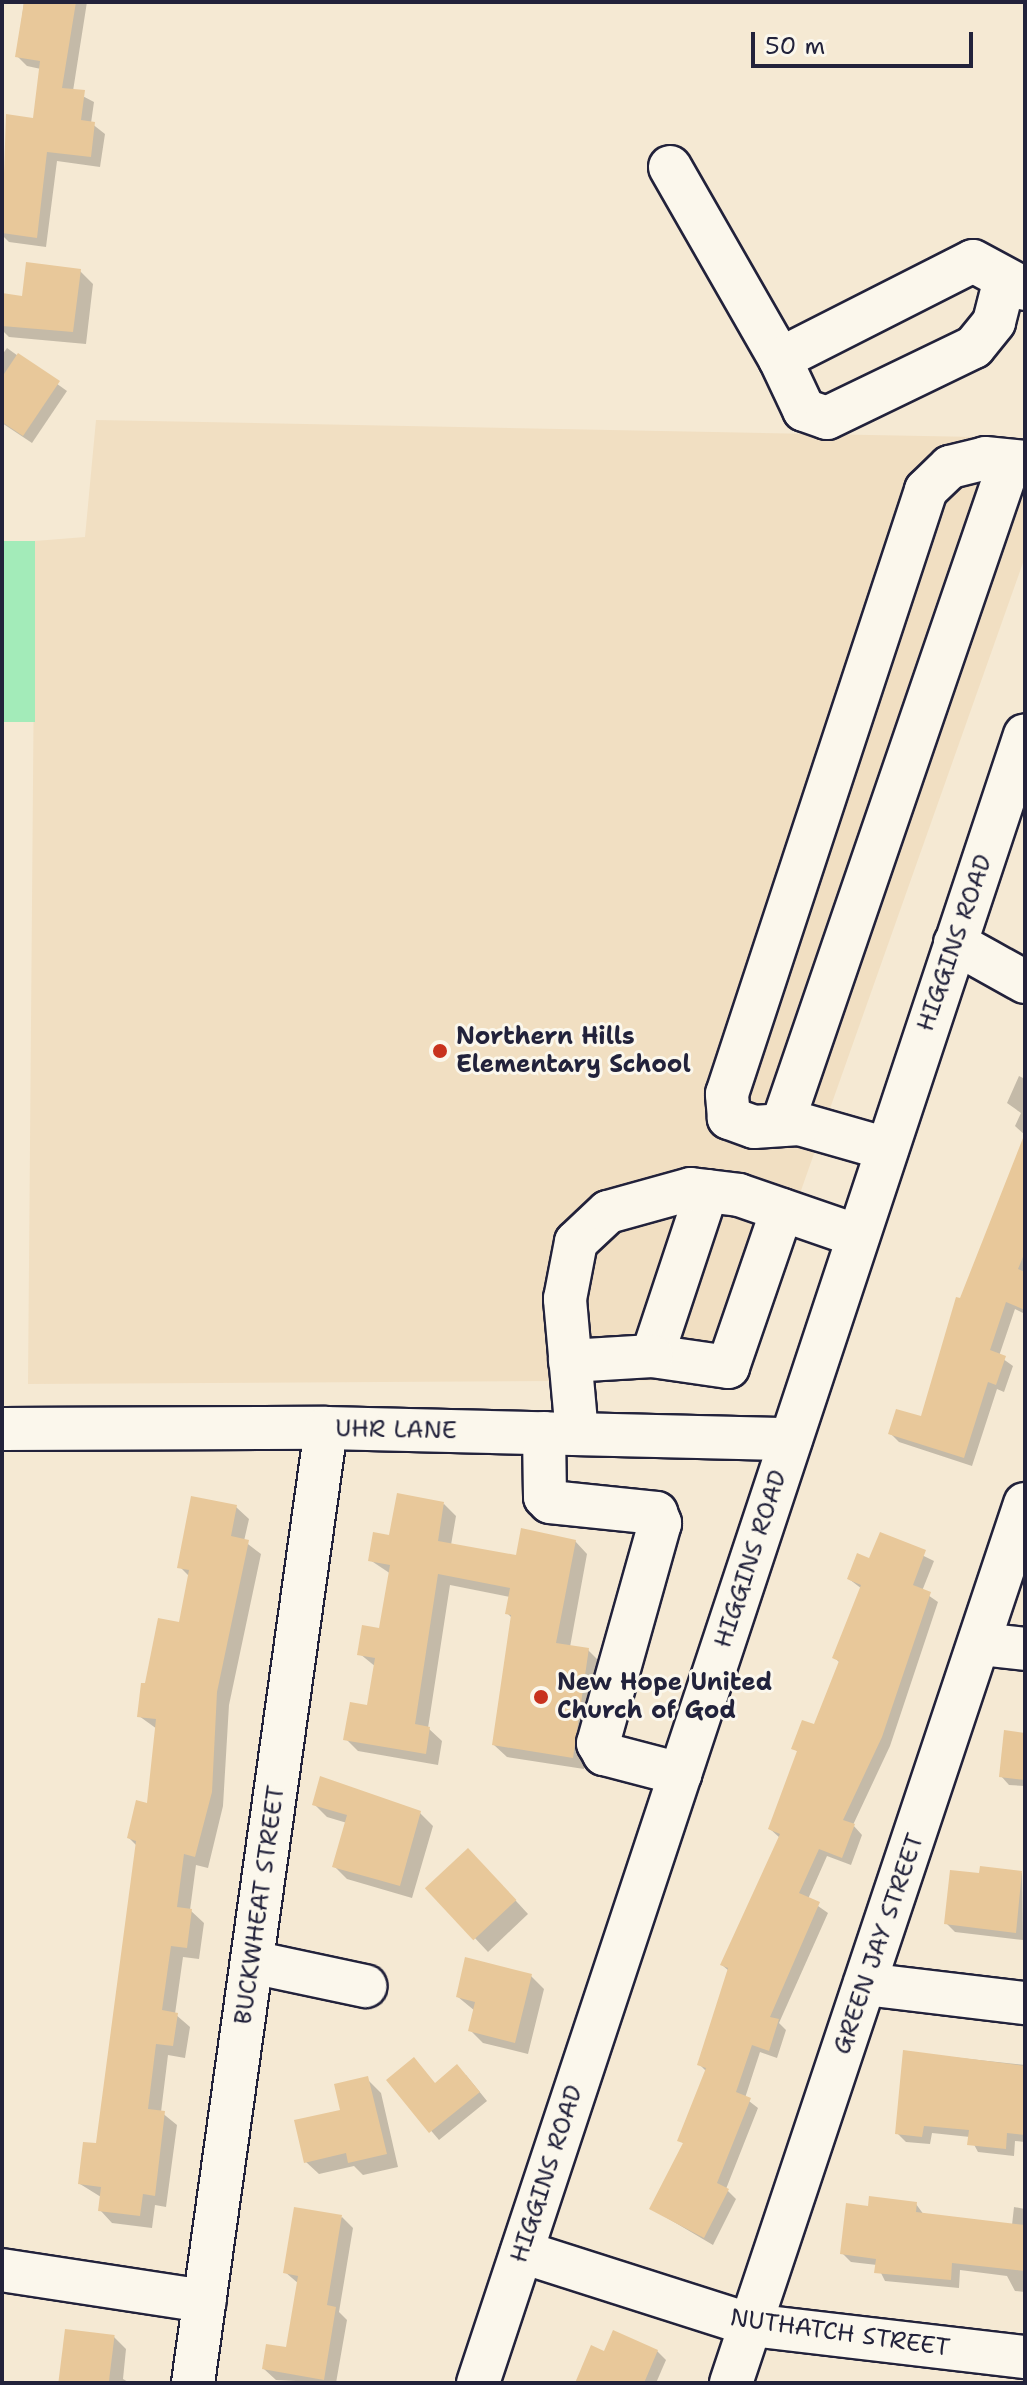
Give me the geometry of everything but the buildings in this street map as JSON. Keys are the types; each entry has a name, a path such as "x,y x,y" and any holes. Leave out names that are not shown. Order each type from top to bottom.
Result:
{"street":[{"path":"670,167 780,359 804,410 827,418 974,347 994,322 1015,284 973,261 780,359"},
{"path":"782,1125 1018,461 985,458 950,467 926,490 727,1094 729,1118 754,1127 799,1124 887,1149"},
{"name":"HIGGINS ROAD","path":"478,2383 1025,735"},
{"path":"955,943 1025,982"},
{"path":"680,1774 604,1754 598,1743 660,1523 656,1513 550,1502 545,1497 561,1434 570,1361 565,1299 576,1242 608,1212 691,1189 739,1195 858,1236"},
{"path":"652,1356 707,1191"},
{"path":"570,1361 652,1356 728,1367 782,1210"},
{"name":"UHR LANE","path":"2,1429 326,1428 791,1439"},
{"name":"BUCKWHEAT STREET","path":"193,2383 326,1428"},
{"name":"GREEN JAY STREET","path":"731,2383 1025,1504"},
{"path":"980,1644 1025,1649"},
{"path":"252,1962 365,1986"},
{"path":"865,1984 1025,2003"},
{"name":"NUTHATCH STREET","path":"522,2252 751,2325 1025,2357"},
{"path":"2,2270 205,2301"}],"shaded area":[{"name":"Northern Hills Elementary School","path":"96,420 1025,438 1025,557 734,1380 28,1384 35,541 85,537"}],"green space":[{"path":"2,541 35,541 35,722 2,722"}],"place":[{"name":"Northern Hills Elementary School","path":"440,1051"},
{"name":"New Hope United Church of God","path":"541,1697"}]}
